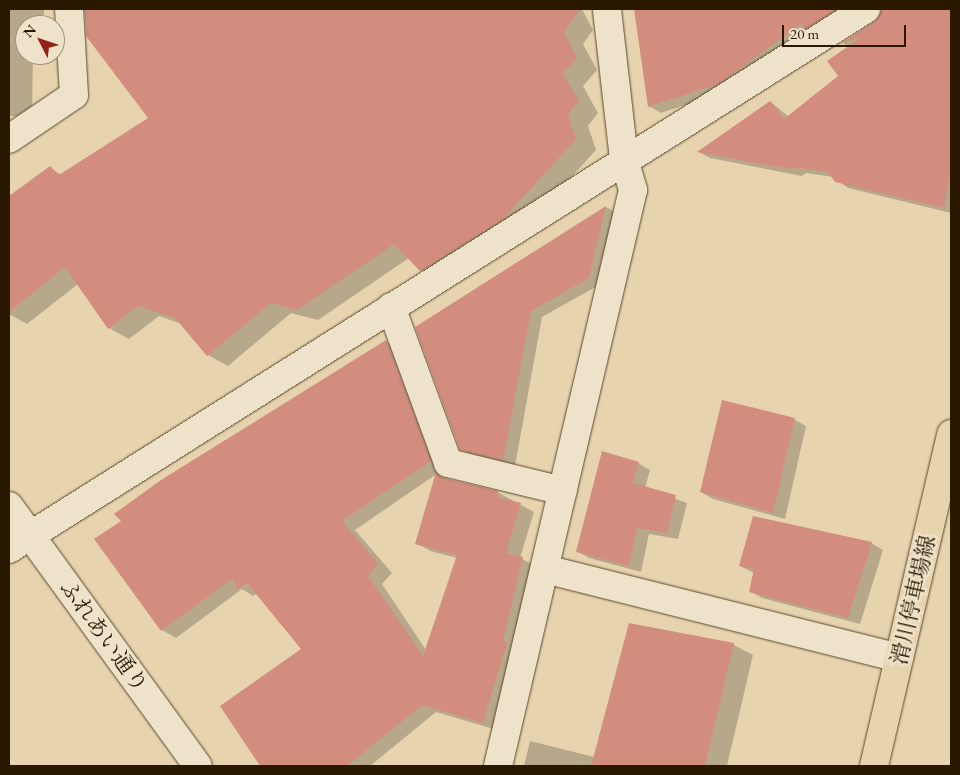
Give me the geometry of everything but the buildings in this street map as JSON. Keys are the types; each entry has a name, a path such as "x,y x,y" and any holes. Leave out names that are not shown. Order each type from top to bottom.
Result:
{"main road":[{"name":"滑川停車場線","path":"874,766 951,434"}],"street":[{"path":"9,139 74,95 69,9"},
{"path":"498,766 633,190 624,159 607,9"},
{"path":"19,543 624,159 866,9"},
{"path":"391,307 448,463 563,491"},
{"name":"ふれあい通り","path":"9,506 19,543 198,766"},
{"path":"545,569 899,658"}]}
